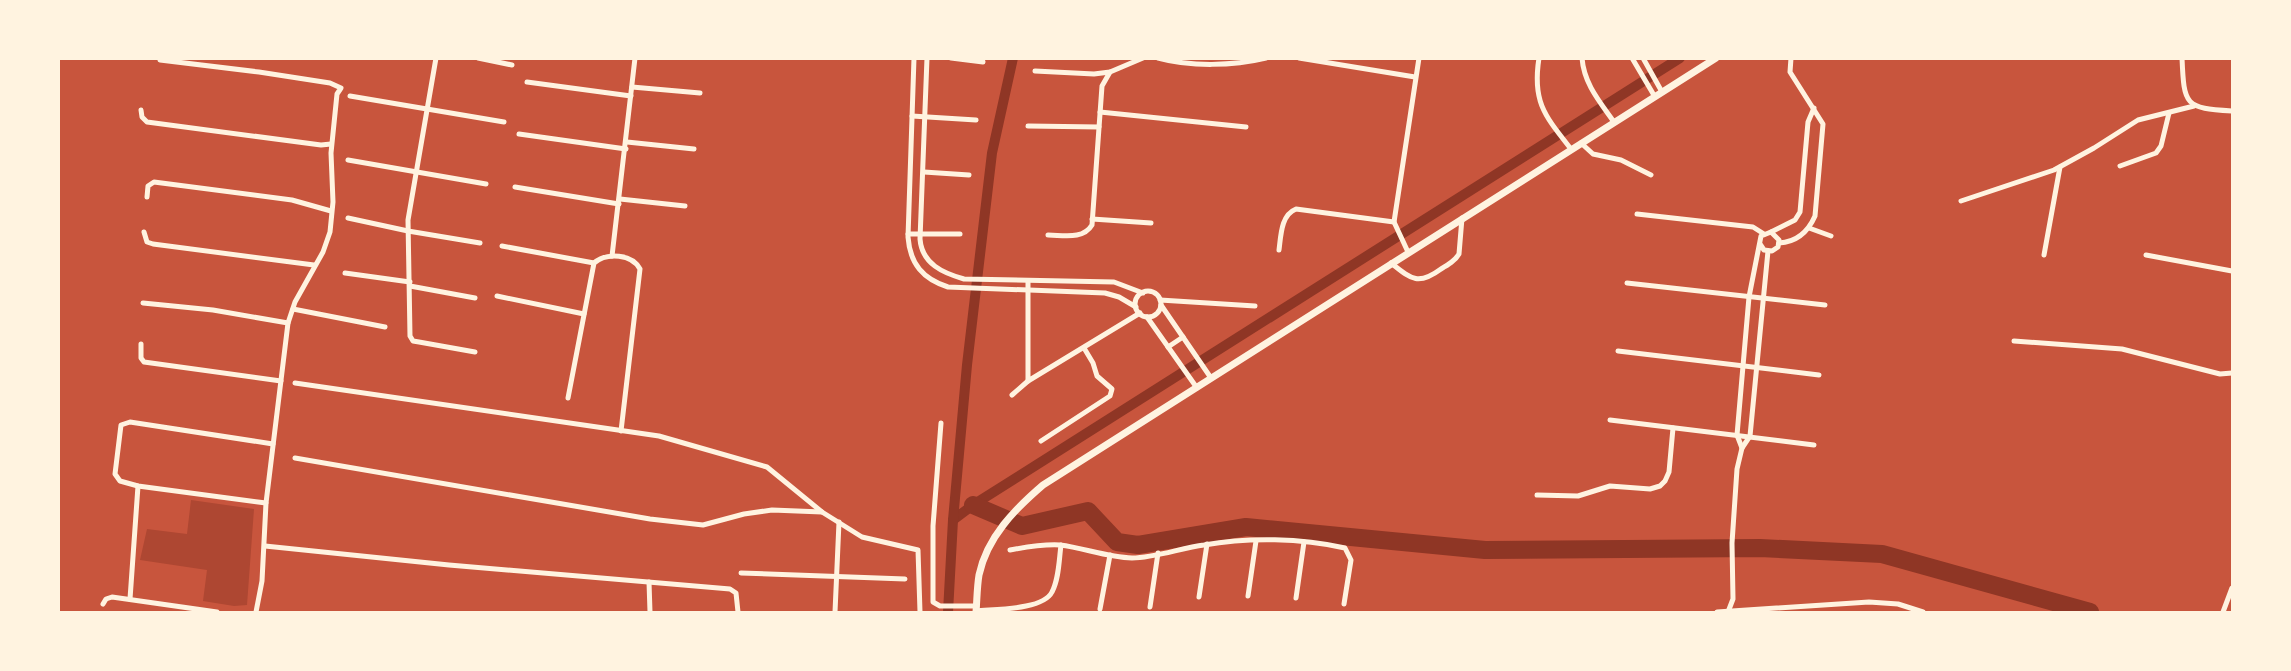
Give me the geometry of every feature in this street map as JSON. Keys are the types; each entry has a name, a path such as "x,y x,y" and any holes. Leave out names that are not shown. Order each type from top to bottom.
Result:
{"street":[{"path":"436,58 408,231 411,284 410,336 413,341 475,352"},
{"path":"478,58 512,65"},
{"path":"612,256 635,58"},
{"path":"914,58 908,234 910,253 916,268 938,284 963,289 1105,292 1119,297 1147,317 1197,388"},
{"path":"927,58 920,243 928,260 943,272 964,279 1114,282 1143,292 1151,292 1161,303 1211,378"},
{"path":"951,58 983,62"},
{"path":"1035,71 1094,74 1110,72 1143,58"},
{"path":"1158,58 1222,65 1266,58"},
{"path":"1299,58 1416,77"},
{"path":"1407,249 1394,225 1419,58"},
{"path":"1539,58 1536,85 1539,102 1552,126 1568,146"},
{"path":"1582,58 1585,76 1612,120"},
{"path":"1632,58 1650,89 1658,95"},
{"path":"1642,58 1657,85 1658,95"},
{"path":"976,610 979,576 986,555 999,531 1018,507 1043,485 1391,263 1407,249 1462,218 1568,146 1581,143 1612,120 1658,95 1716,58"},
{"path":"1779,243 1791,242 1809,228 1815,216 1823,124 1790,72 1791,58"},
{"path":"2182,58 2183,89 2188,101 2204,109 2232,111"},
{"path":"160,60 259,72 336,84 341,88 337,94 332,144 331,226 327,243 288,323 266,502 262,581 256,612"},
{"path":"1048,236 1080,235 1086,233 1092,225 1102,86 1110,72"},
{"path":"527,82 631,96"},
{"path":"632,87 700,93"},
{"path":"350,96 504,122"},
{"path":"1961,201 2060,167 2138,120 2194,106"},
{"path":"1636,214 1753,227 1764,234 1795,220 1800,212 1808,122 1814,108"},
{"path":"141,110 143,120 147,122 321,146 332,144"},
{"path":"1100,112 1246,127"},
{"path":"2120,166 2156,153 2161,146 2169,112"},
{"path":"912,116 976,120"},
{"path":"1028,126 1099,127"},
{"path":"519,134 626,149"},
{"path":"627,142 694,149"},
{"path":"1581,143 1593,154 1621,160 1651,175"},
{"path":"348,160 486,184"},
{"path":"2044,255 2060,167"},
{"path":"924,172 969,175"},
{"path":"147,197 148,186 154,182 292,200 332,211"},
{"path":"514,187 619,201 685,206"},
{"path":"1279,250 1284,222 1290,212 1296,209 1394,225"},
{"path":"348,218 480,243"},
{"path":"1391,263 1411,279 1429,278 1456,259 1459,254 1462,218"},
{"path":"1092,219 1151,223"},
{"path":"1809,228 1832,237"},
{"path":"144,232 147,242 153,244 314,266"},
{"path":"1760,244 1768,251 1775,250 1779,243 1778,236 1771,232"},
{"path":"908,234 960,234"},
{"path":"1742,448 1737,435 1749,297 1764,234"},
{"path":"502,246 594,263"},
{"path":"1728,612 1733,599 1733,501 1742,448 1750,436 1768,251"},
{"path":"2146,255 2232,271"},
{"path":"568,398 594,263 600,258 612,256 628,258 636,262 640,269 621,431"},
{"path":"345,273 475,298"},
{"path":"1028,281 1028,381"},
{"path":"1627,283 1825,305"},
{"path":"1136,307 1137,298 1143,292"},
{"path":"497,296 584,314"},
{"path":"143,303 213,310 288,323"},
{"path":"1161,303 1255,306"},
{"path":"1147,317 1157,313 1161,303"},
{"path":"293,309 385,327"},
{"path":"1012,395 1028,381 1140,313"},
{"path":"1168,347 1183,337"},
{"path":"2014,341 2122,349 2220,374 2232,373"},
{"path":"141,344 141,358 144,362 281,381"},
{"path":"1041,441 1110,396 1112,389 1097,376 1093,363 1084,348"},
{"path":"1618,351 1819,375"},
{"path":"295,383 659,436 767,467 822,512 862,537 918,550 920,612"},
{"path":"1610,420 1814,445"},
{"path":"266,502 138,486 120,481 114,474 121,425 130,422 273,444"},
{"path":"941,423 933,526 933,602 940,606 976,610 1037,604 1052,592 1062,545"},
{"path":"1537,495 1578,496 1610,486 1650,489 1660,486 1669,472 1673,428"},
{"path":"295,458 650,519 703,525 744,514 772,510 822,512"},
{"path":"130,599 138,486"},
{"path":"836,612 839,522"},
{"path":"1248,596 1256,541"},
{"path":"1010,550 1044,544 1062,545 1133,558 1207,544 1256,541 1304,542 1345,548 1351,560 1344,604"},
{"path":"1296,598 1304,542"},
{"path":"1199,597 1207,544"},
{"path":"265,546 734,590 738,612"},
{"path":"1150,607 1158,554"},
{"path":"1100,609 1110,555"},
{"path":"741,573 905,579"},
{"path":"649,582 650,612"},
{"path":"2232,588 2224,610 2232,610"},
{"path":"103,604 106,599 112,597 217,612"},
{"path":"1733,599 1741,612"},
{"path":"1717,612 1884,602 1923,612"}],"shaded area":[{"path":"191,500 254,509 247,605 234,606 203,601 207,570 140,560 147,529 187,534"}],"waterway":[{"path":"948,612 953,520 967,365 992,153 1013,58"},
{"path":"953,520 973,505 1680,58"},
{"path":"973,505 1022,526 1088,511 1117,542 1138,545 1246,527 1485,550 1760,548 1882,554 2090,612"}]}
